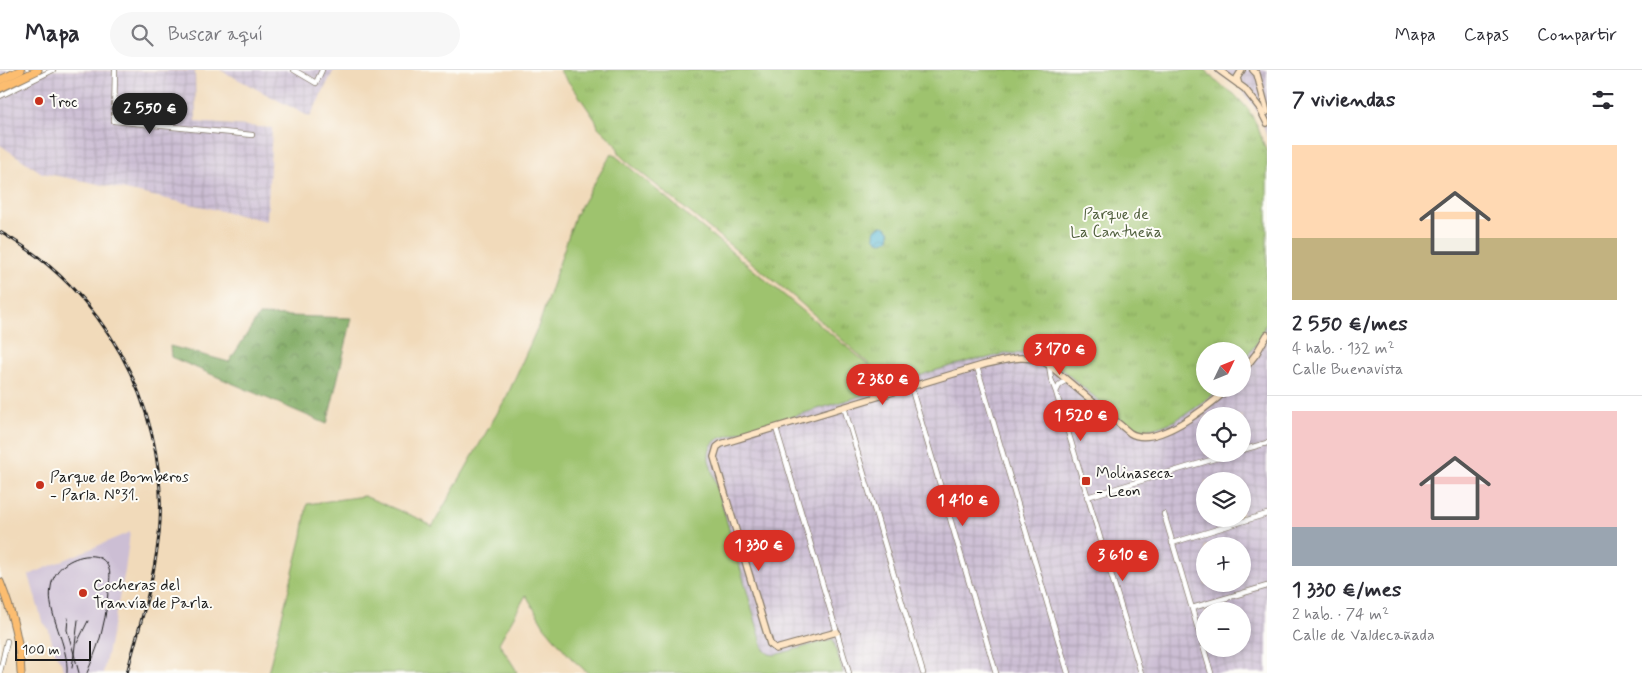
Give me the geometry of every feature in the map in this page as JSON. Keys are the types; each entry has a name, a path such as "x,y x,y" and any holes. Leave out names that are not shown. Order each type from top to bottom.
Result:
{"main road":[{"path":"0,80 20,70"},
{"path":"0,88 38,70"},
{"path":"0,582 18,637 21,673"}],"street":[{"path":"0,96 52,70"},
{"path":"115,70 114,121 252,135"},
{"path":"294,70 316,83 322,70"},
{"path":"1219,70 1242,87 1254,87 1257,81"},
{"path":"1242,70 1237,78 1259,107 1267,123"},
{"path":"1253,70 1257,74 1257,81 1267,112"},
{"path":"1251,360 1267,335"},
{"path":"837,632 776,649 770,644 714,457 717,447 721,444 911,386 1015,358 1042,361 1049,365 1130,433 1138,436 1154,435 1185,422 1217,398"},
{"path":"1049,365 1051,380 1140,673"},
{"path":"978,367 1068,673"},
{"path":"1056,392 1060,384 1067,380"},
{"path":"911,386 996,673"},
{"path":"844,407 923,673"},
{"path":"776,428 850,673"},
{"path":"1251,447 1267,443"},
{"path":"1088,497 1204,462"},
{"path":"1164,514 1211,673"},
{"path":"1172,543 1267,514"},
{"path":"1192,608 1267,586"},
{"path":"0,672 7,641"}],"shaded area":[{"path":"0,70 195,71 196,122 272,128 267,221 42,173 0,145"},
{"path":"220,70 334,70 310,117"},
{"path":"1216,70 1267,70 1267,138 1262,121 1254,106 1237,85 1217,73"},
{"path":"1267,322 1267,673 843,673 833,639 775,655 769,654 764,650 709,460 708,451 715,440 894,386 927,373 976,359 1015,352 1042,354 1047,357 1134,430 1203,403 1209,398 1251,398 1251,351"},
{"path":"130,532 125,571 103,673 64,673 61,662 56,655 48,628 42,621 29,575"}],"green space":[{"name":"Parque de La Cantueña","path":"559,70 1206,70 1214,80 1234,94 1248,109 1257,125 1267,153 1267,322 1251,351 1251,342 1196,342 1196,398 1208,398 1180,418 1157,428 1134,430 1042,354 1006,353 984,359 976,359 927,373 894,386 794,297 624,159 620,155 616,144 598,127 577,93"},
{"path":"612,153 894,386 721,438 711,446 709,452 709,460 764,650 769,654 775,655 833,639 843,673 588,673 571,658 544,626 526,595 499,643 517,673 268,673 302,536 307,504 364,496 422,520 432,527 507,396 540,322 575,216"},
{"path":"259,315 352,318 327,424 171,357 170,346 229,362"}],"water":[{"path":"882,226 888,228 890,234 888,240 882,242 876,240 874,234 876,228"}],"tram line":[{"path":"67,673 65,651 54,618 50,597 52,584 57,572 69,561 95,556 106,563 110,578 102,632 87,673"},
{"path":"68,618 67,630 74,654 72,668"},
{"path":"78,620 74,654 79,673"},
{"path":"77,643 88,621"}],"railway":[{"path":"0,232 37,256 69,285 97,318 121,354 139,393 152,435 159,478 160,522 147,598 127,673"}],"place":[{"name":"Troc","path":"39,101"},
{"name":"Molinaseca - Leon","path":"1086,481"},
{"name":"Parque de Bomberos - Parla. Nº31.","path":"40,485"},
{"name":"Cocheras del Tranvía de Parla.","path":"83,593"}]}
